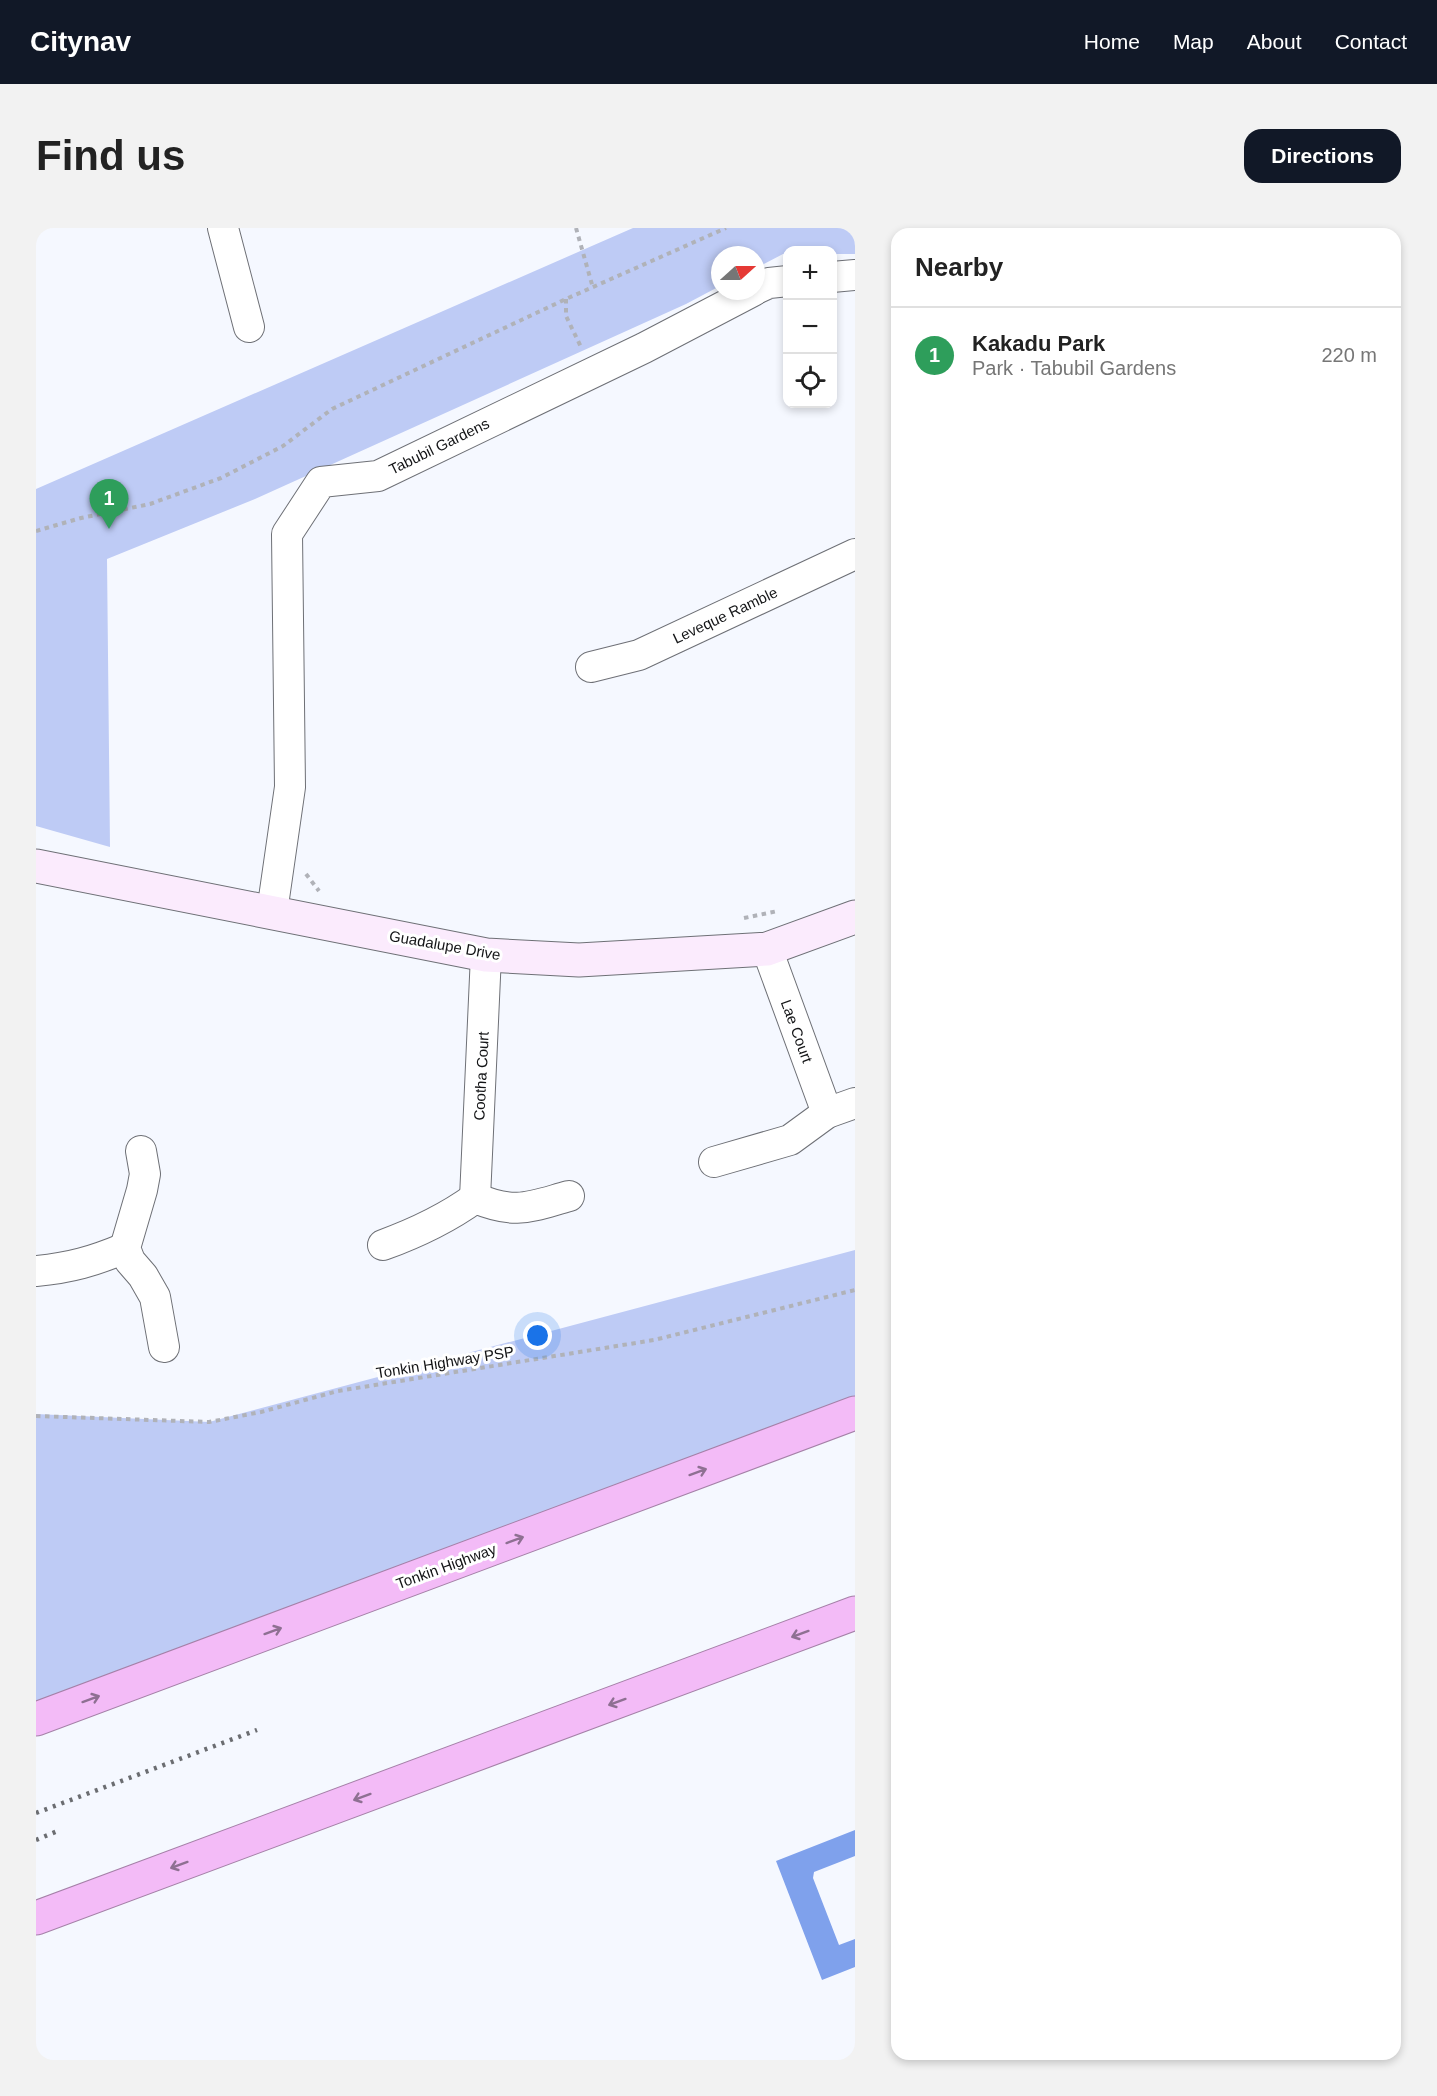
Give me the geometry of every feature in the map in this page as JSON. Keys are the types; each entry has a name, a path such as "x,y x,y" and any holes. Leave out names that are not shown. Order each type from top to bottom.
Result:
{"highway":[{"name":"Tonkin Highway","path":"36,1719 855,1413"},
{"path":"36,1918 855,1613"}],"street":[{"path":"223,228 249,327"},
{"path":"837,277 855,275"},
{"name":"Tabubil Gardens","path":"765,285 783,282"},
{"name":"Tabubil Gardens","path":"272,912 290,787 287,534 321,482 378,476 593,372 734,300"},
{"name":"Leveque Ramble","path":"591,667 639,655 855,554"},
{"name":"Guadalupe Drive","path":"36,866 486,954 579,960 767,949 855,917"},
{"name":"Lae Court","path":"767,949 827,1113"},
{"name":"Cootha Court","path":"475,1198 486,954"},
{"path":"714,1162 790,1140 827,1113 855,1103"},
{"path":"141,1151 145,1174 125,1248 130,1261 143,1276 155,1297 164,1347"},
{"path":"383,1245 439,1222 475,1198 489,1204 518,1209 569,1196"},
{"path":"36,1271 64,1269 90,1262 125,1248"}],"path":[{"path":"576,228 593,288"},
{"path":"36,531 81,518 150,504 221,478 283,446 332,409 566,299 726,228"},
{"path":"566,299 566,316 593,372"},
{"path":"278,869 307,874 317,890 326,894"},
{"path":"742,918 784,909"},
{"name":"Tonkin Highway PSP","path":"36,1416 208,1422 261,1412 338,1391 654,1340 855,1290"}],"shaded area":[{"path":"633,228 855,228 855,254 837,254 837,246 783,246 783,254 765,263 765,246 711,246 711,291 686,304 255,499 107,559 110,847 36,826 36,489"},
{"path":"855,1250 855,1399 36,1712 36,1414 209,1422"}],"water":[{"path":"855,1830 855,1856 814,1872 813,1878 839,1945 855,1939 855,1967 822,1980 776,1861"}],"railway":[{"path":"36,1813 257,1730"},
{"path":"36,1840 60,1830"}],"place":[{"name":"Kakadu Park","path":"109,529"}]}
